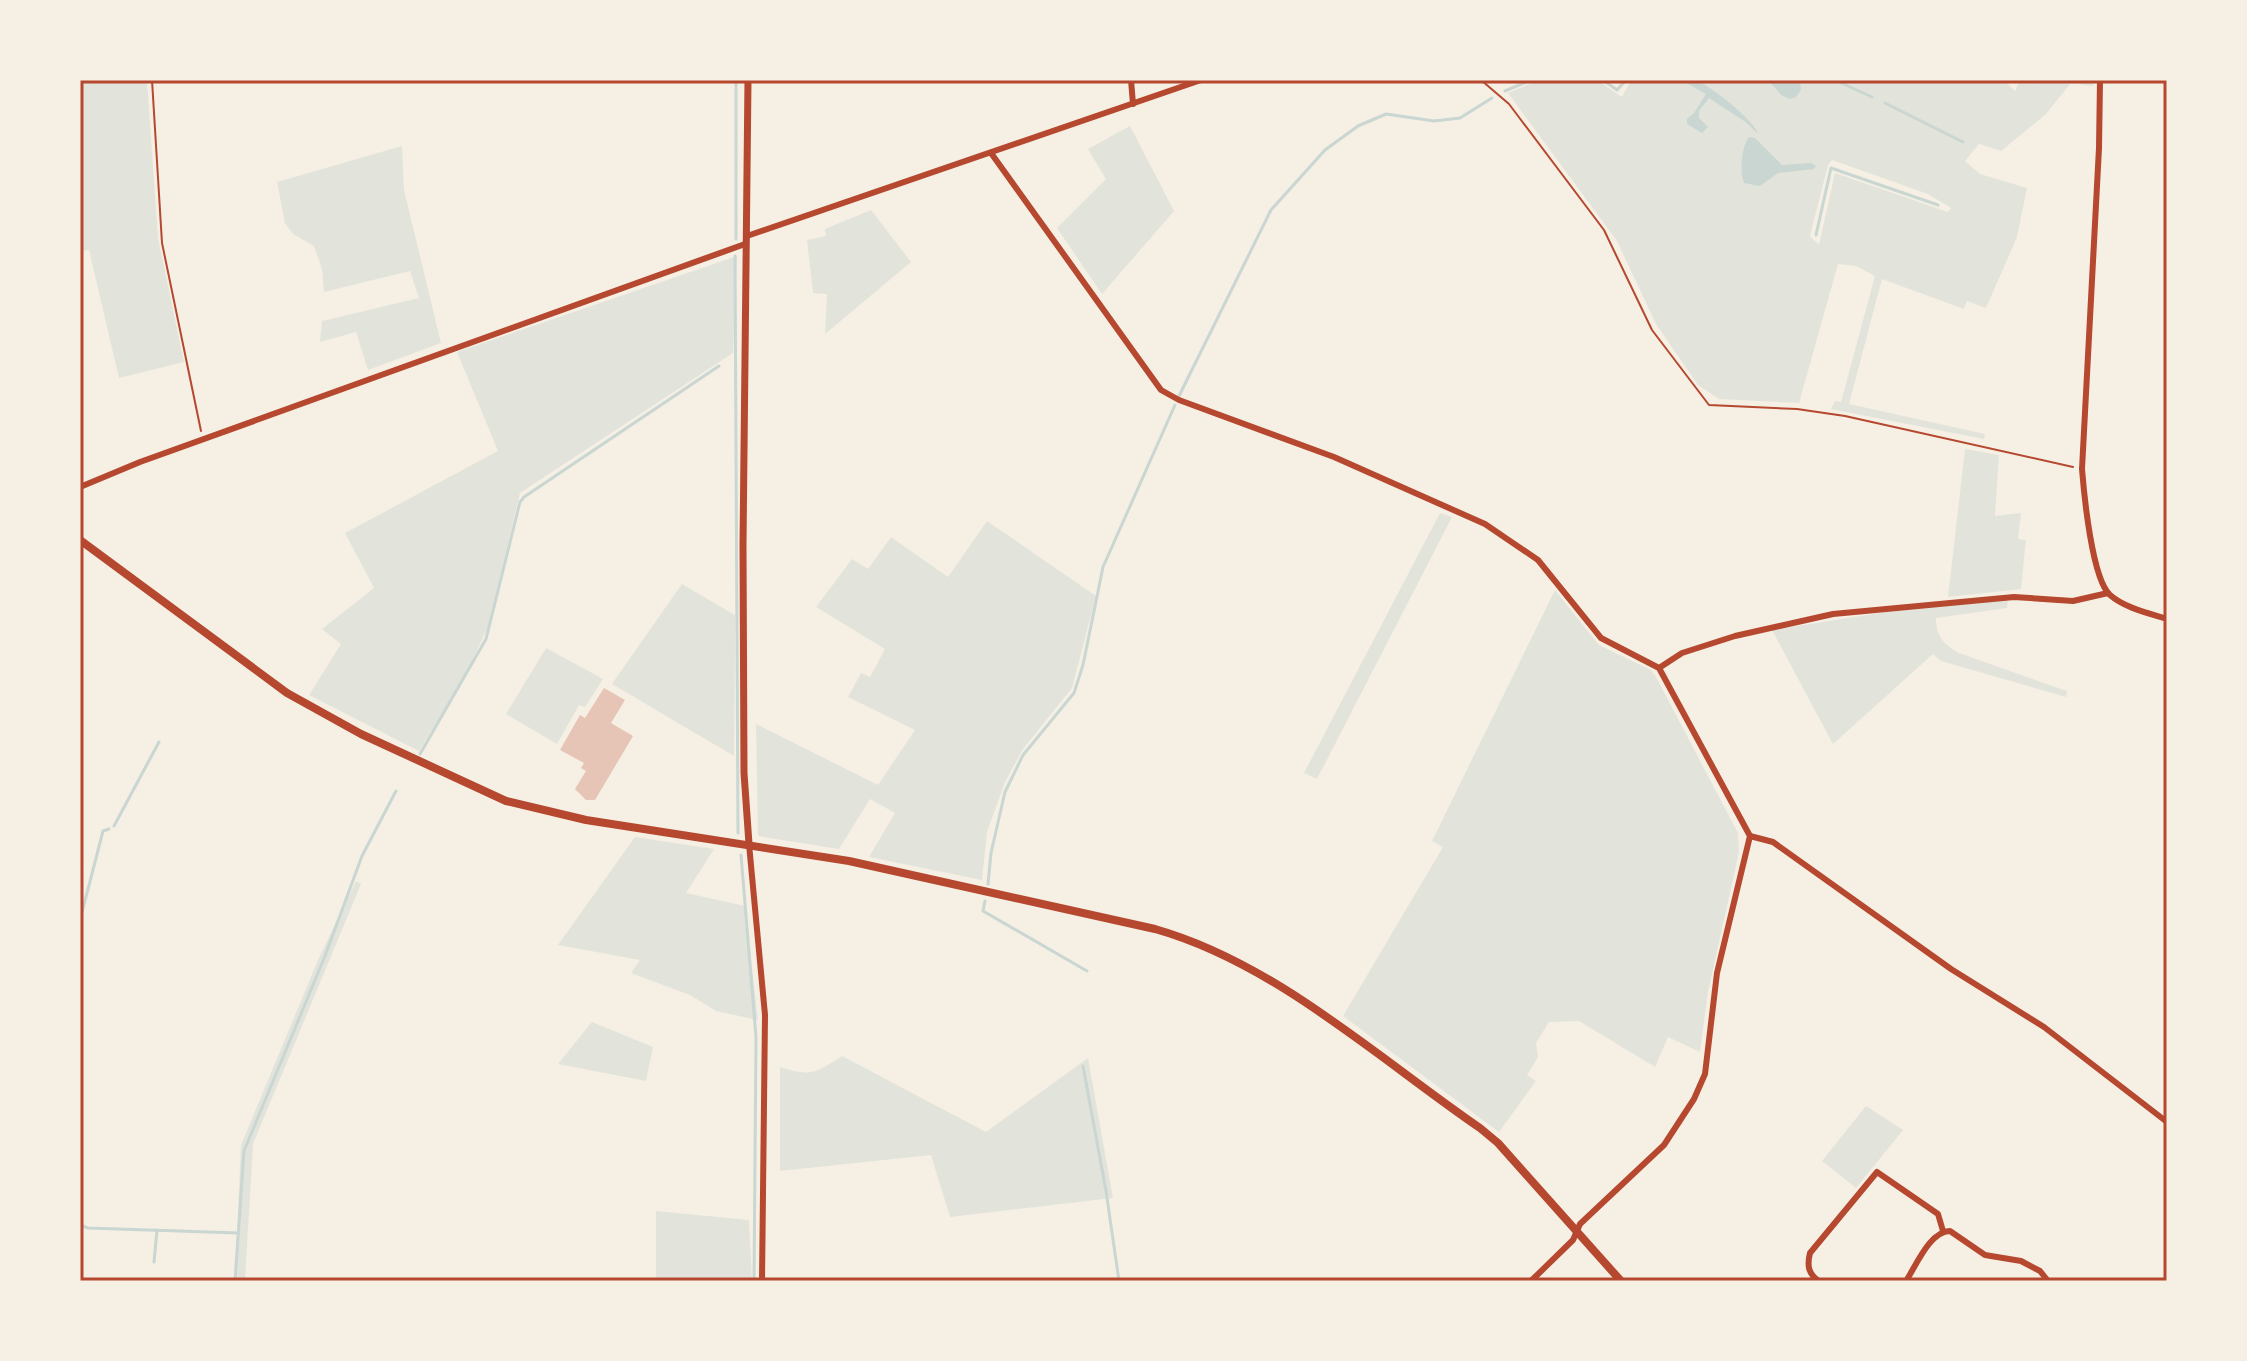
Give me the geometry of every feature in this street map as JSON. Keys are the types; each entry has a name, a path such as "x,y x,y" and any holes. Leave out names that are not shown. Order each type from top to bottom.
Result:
{"main road":[{"path":"83,546 297,699 352,730 485,793 531,808 586,820 849,861 1131,923 1211,949 1296,997 1480,1128 1498,1143 1621,1281"}],"street":[{"path":"748,80 744,773 765,1015 762,1281"},
{"path":"1131,80 1133,104"},
{"path":"80,487 126,467 746,240 1201,80"},
{"path":"2100,80 2082,469 2084,511 2108,593 2133,607 2167,619"},
{"path":"991,153 1161,390 1179,400 1334,457 1485,524 1538,560 1601,638 1659,668 1750,836 1717,973 1705,1074 1694,1099 1664,1145 1580,1224 1570,1244 1531,1281"},
{"path":"1659,668 1682,653 1735,636 1833,614 2014,597 2073,601 2108,593"},
{"path":"1750,836 1773,842 1951,969 2044,1027 2167,1122"},
{"path":"1819,1281 1812,1277 1807,1265 1810,1253 1877,1172 1938,1214 1943,1231"},
{"path":"1906,1281 1935,1237 1943,1231 1950,1231 1985,1255 2021,1261 2040,1271 2048,1281"}],"path":[{"path":"152,80 162,243 203,440"},
{"path":"1481,80 1509,104 1604,230 1652,330 1709,405 1797,409 1845,416 2082,469"}],"shaded area":[{"path":"80,80 147,80 158,238 184,362 119,378 89,250 80,251"},
{"path":"1539,80 1597,80 1622,97 1631,80 2004,80 2015,91 2020,80 2032,84 2034,80 2093,80 2093,86 2071,83 2045,115 2001,151 1979,144 1965,161 1980,174 2027,188 2017,237 1986,308 1967,301 1964,309 1882,279 1849,404 1985,434 1984,439 1831,409 1835,401 1841,402 1875,276 1856,266 1838,264 1799,403 1719,399 1698,385 1656,324 1617,241 1508,93","holes":["1832,160 1928,194 1951,208 1948,212 1835,173 1819,245 1810,236 1828,165"]},
{"path":"1681,80 1694,80 1720,95 1749,120 1758,134 1709,98 1699,111 1699,118 1708,127 1702,133 1687,124 1687,119 1706,94"},
{"path":"1768,80 1800,80 1801,90 1790,99 1781,95"},
{"path":"1130,126 1174,211 1102,294 1057,228 1106,179 1088,149"},
{"path":"1749,137 1755,138 1782,165 1811,163 1816,166 1814,169 1778,173 1760,186 1744,183 1742,159"},
{"path":"402,146 404,190 441,343 368,370 356,332 320,342 322,321 419,298 410,271 324,292 322,269 314,246 293,234 285,223 277,182"},
{"path":"871,210 911,262 825,334 827,294 813,293 807,240 826,236 825,229"},
{"path":"737,256 733,353 520,493 488,627 466,674 419,751 309,695 341,644 322,629 374,588 345,533 498,451 457,352"},
{"path":"1965,449 1999,455 1995,516 2021,513 2018,539 2026,540 2021,589 1948,597"},
{"path":"1440,513 1452,517 1317,779 1304,773"},
{"path":"987,521 1096,596 1072,688 1023,749 1005,782 987,832 982,880 869,857 895,813 870,799 839,849 758,836 756,724 878,785 915,730 848,697 861,673 870,677 885,649 816,607 852,559 868,569 891,537 948,577"},
{"path":"682,584 735,615 734,756 612,684"},
{"path":"1555,590 1599,645 1651,670 1656,677 1738,833 1739,852 1708,992 1700,1052 1668,1037 1655,1067 1579,1021 1549,1022 1536,1043 1538,1057 1527,1075 1536,1081 1499,1132 1343,1016 1443,847 1432,841"},
{"path":"2008,600 2007,608 1936,618 1939,635 1959,653 2067,691 2066,697 1941,661 1933,654 1833,744 1772,630 1886,612"},
{"path":"546,648 603,679 585,707 579,705 557,744 506,714"},
{"path":"635,837 714,849 686,893 745,906 758,1020 716,1011 690,995 631,973 640,960 558,945"},
{"path":"356,881 361,884 253,1144 245,1281 235,1281 241,1145 318,960"},
{"path":"592,1022 653,1047 646,1081 558,1064"},
{"path":"842,1056 986,1132 1088,1058 1113,1198 950,1217 931,1155 780,1171 780,1067 813,1072"},
{"path":"1866,1106 1903,1130 1856,1188 1822,1161"},
{"path":"656,1211 749,1220 752,1281 656,1281"}],"building":[{"path":"604,688 625,700 611,723 633,736 595,800 586,800 575,789 586,771 581,768 584,763 560,750 580,715 585,718"}],"waterway":[{"path":"736,80 736,239"},
{"path":"1505,91 1531,80"},
{"path":"1603,80 1617,90 1626,80"},
{"path":"1835,80 1872,97"},
{"path":"1179,396 1271,210 1325,150 1358,126 1386,114 1434,121 1460,118 1492,98"},
{"path":"1885,103 1963,142"},
{"path":"1816,235 1831,168 1938,205"},
{"path":"735,256 738,833"},
{"path":"420,754 486,639 520,502 719,366"},
{"path":"988,884 991,853 1005,792 1023,755 1074,693 1083,665 1103,567 1175,405"},
{"path":"114,826 159,742"},
{"path":"235,1281 244,1151 325,956 362,856 396,791"},
{"path":"80,920 103,831 109,829"},
{"path":"741,855 756,1037 754,1281"},
{"path":"985,901 983,911 1087,971"},
{"path":"1083,1066 1119,1281"},
{"path":"80,1225 88,1228 238,1233"},
{"path":"154,1262 157,1230"}]}
